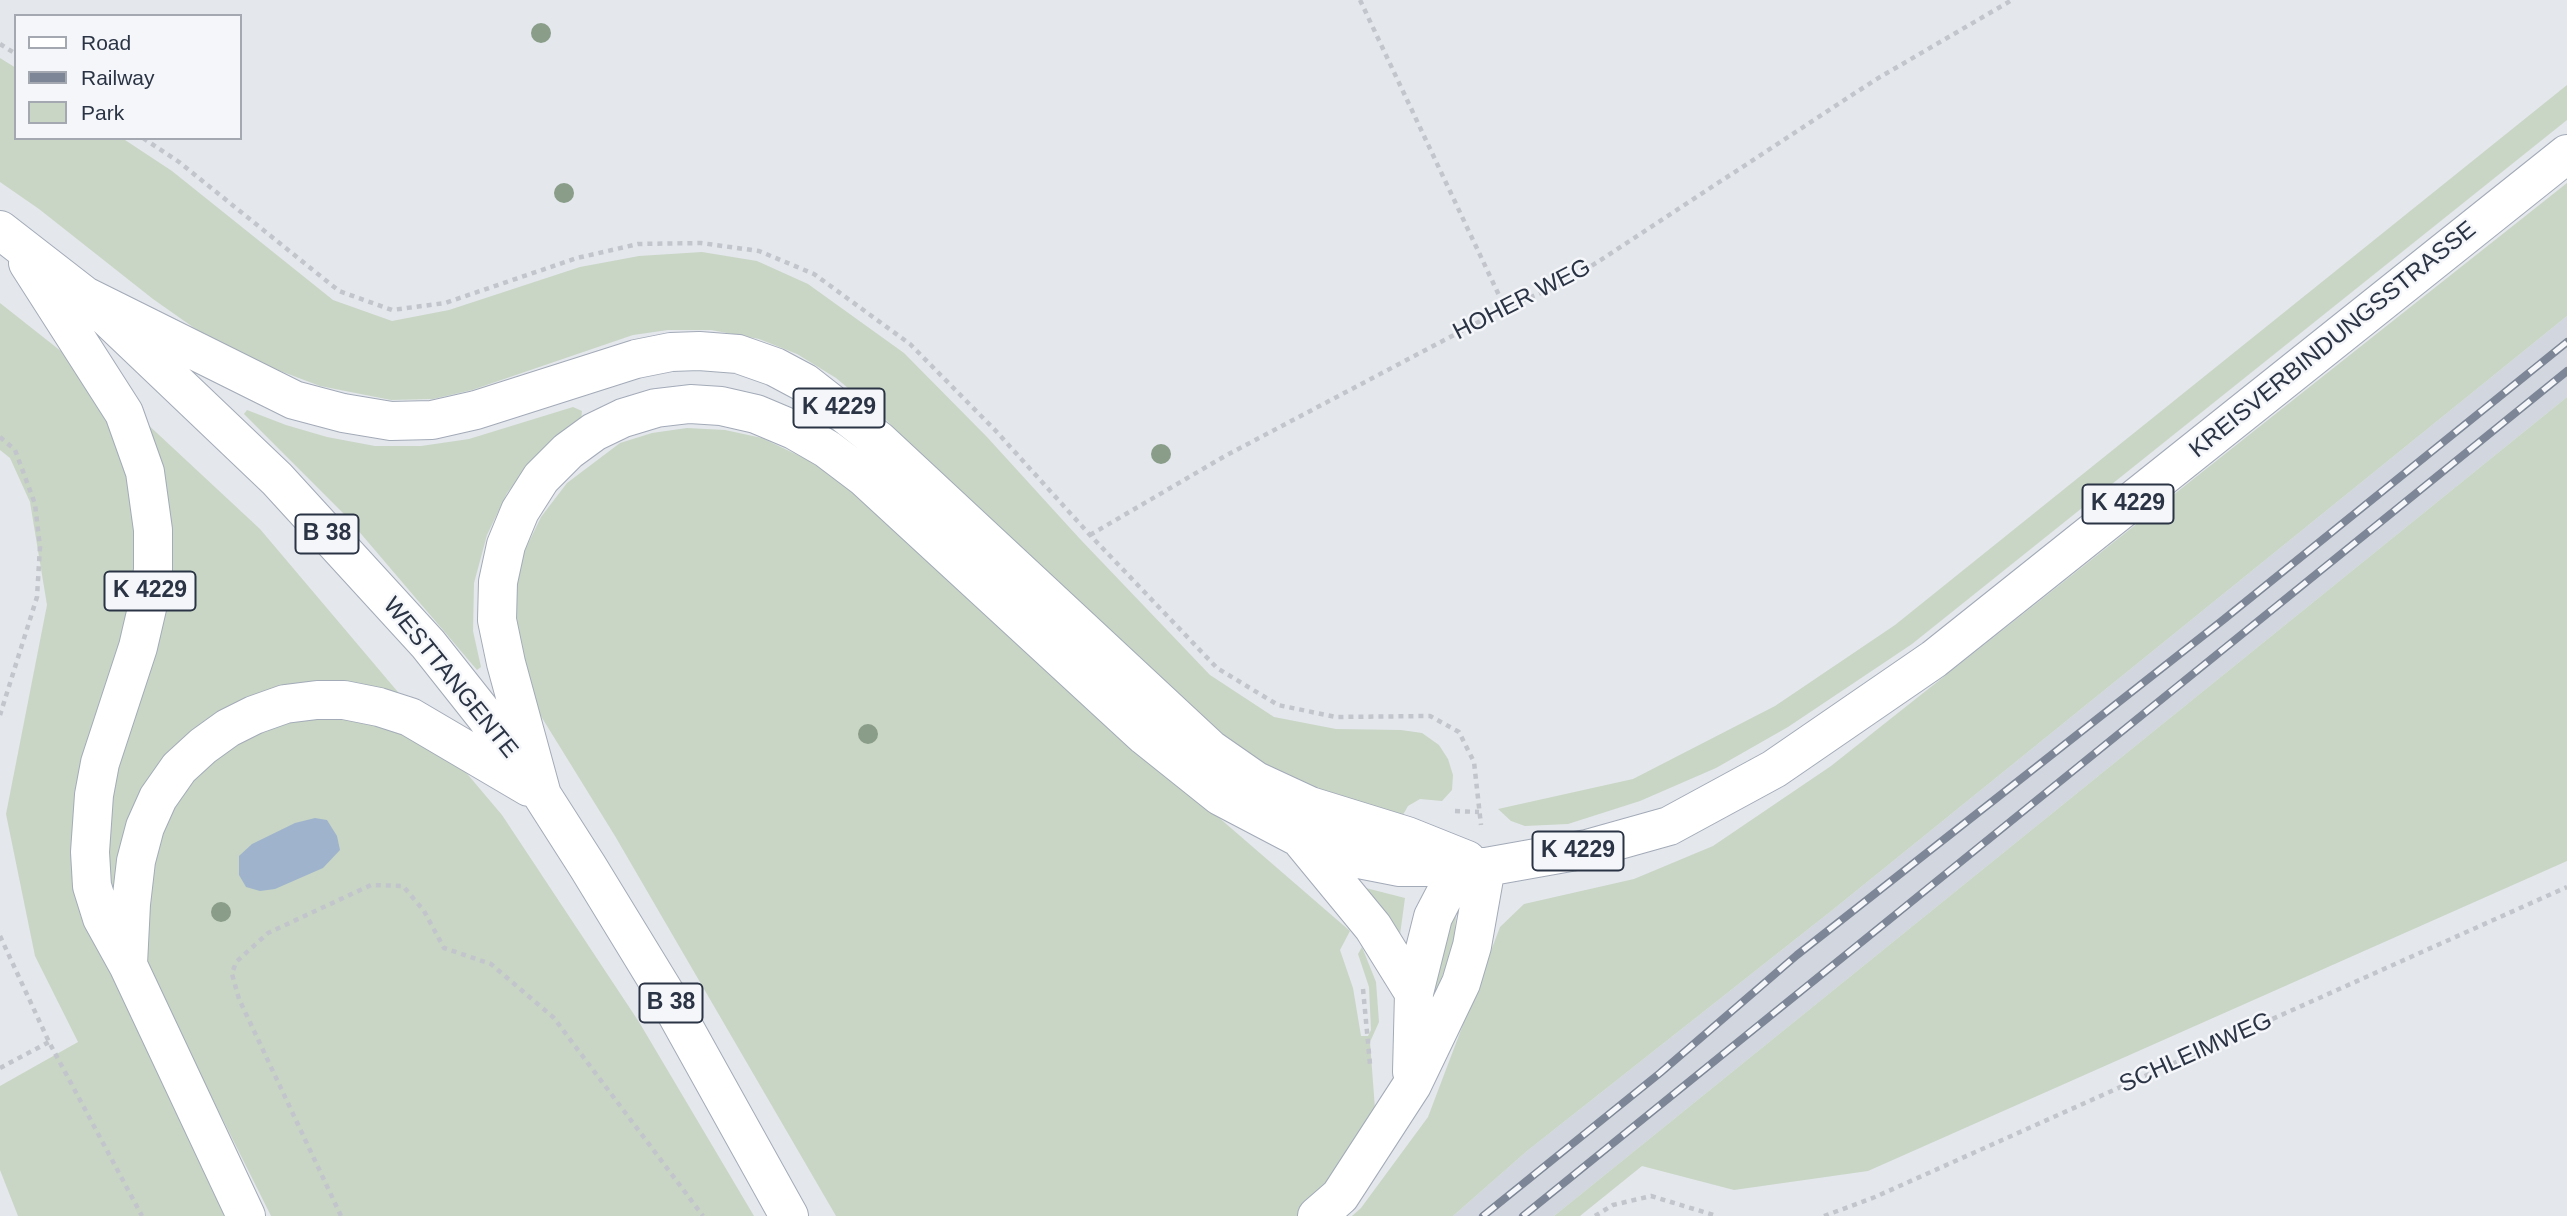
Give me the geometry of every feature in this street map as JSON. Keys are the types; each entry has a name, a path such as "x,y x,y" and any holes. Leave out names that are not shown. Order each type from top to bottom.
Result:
{"main road":[{"name":"KREISVERBINDUNGSSTRASSE","path":"1486,867 1587,849 1669,826 1774,769 1934,659 2567,154"},
{"name":"K 4229","path":"6,234 124,413 145,472 153,530 153,570 138,647 100,763 90,839 92,886 102,918 128,965 246,1216"},
{"name":"WESTTANGENTE","path":"6,234 85,296 277,479 428,644 485,716 542,795 665,993 789,1216"},
{"name":"K 4229","path":"85,296 294,400 343,413 391,421 432,420 476,410 636,359 671,352 738,354 775,367 805,383 878,440 1221,757 1256,781 1310,806 1407,836 1486,867"},
{"name":"K 4229","path":"542,795 496,621 498,582 506,545 520,511 541,478 568,451 594,432 623,418 656,408 690,404 721,406 756,414 794,429 864,477 1145,736 1220,796 1300,838 1354,858 1400,867 1486,867"},
{"name":"K 4229","path":"128,965 136,861 145,827 158,798 179,768 203,746 228,728 254,715 285,705 317,700 379,707 410,717 542,795"},
{"path":"1300,838 1373,927 1415,993"},
{"path":"1412,1085 1415,993 1433,917 1445,894 1486,867"},
{"path":"1317,1216 1340,1196 1412,1085 1461,983 1472,946 1486,867"}],"path":[{"path":"1360,0 1505,308"},
{"name":"HOHER WEG","path":"1090,535 1225,456 1505,308 1567,282 1875,80 2012,0"},
{"path":"0,437 15,450 35,504 40,547 37,597 0,715"},
{"path":"341,1216 239,999 232,974 236,962 268,933 371,886 402,886 424,911 444,948 491,964 554,1018 703,1216"},
{"name":"SCHLEIMWEG","path":"1824,1216 1875,1197 2567,887"},
{"path":"0,936 49,1042 142,1216"},
{"path":"0,1068 49,1042"},
{"path":"1595,1216 1613,1205 1651,1196 1717,1216"}],"shaded area":[{"path":"2567,316 2567,397 1554,1216 1453,1216 1527,1151 1835,908"}],"green space":[{"path":"0,58 14,67 14,140 125,140 172,171 333,300 392,321 449,310 580,267 639,256 702,252 757,261 808,284 904,353 987,437 1210,675 1274,717 1336,729 1422,733 1439,745 1448,759 1453,775 1452,790 1442,801 1420,799 1408,806 1400,820 1362,811 1212,739 885,419 836,378 797,354 759,339 711,330 668,330 633,335 472,390 433,399 391,400 320,386 267,366 207,337 0,182"},
{"path":"2567,85 2567,120 1912,644 1788,727 1716,768 1640,801 1568,824 1525,826 1511,821 1498,809 1633,779 1775,706 1895,625"},
{"path":"2567,183 2567,316 1835,908 1527,1151 1453,1216 1352,1216 1361,1208 1428,1117 1500,927 1524,904 1634,879 1713,846 1831,766"},
{"path":"0,303 114,393 260,529 502,815 639,1022 754,1216 271,1216 160,994 224,1216 18,1216 0,1170 0,1086 78,1042 35,956 6,814 47,605 30,502 10,458 0,450"},
{"path":"2567,397 2567,861 1868,1171 1734,1190 1642,1166 1580,1216 1554,1216"},
{"path":"573,407 582,411 581,420 537,456 507,493 487,535 474,583 473,631 481,667 477,670 345,515 244,414 247,410 327,437 375,446 421,446 469,439"},
{"path":"687,428 725,430 762,438 806,459 846,485 1202,803 1350,931 1340,950 1353,988 1361,1036 1368,1036 1371,1030 1369,987 1358,954 1362,947 1376,982 1379,1022 1370,1042 1375,1109 1310,1216 836,1216 615,836 539,713 515,631 516,593 523,554 541,517 567,483 620,443 652,433"},
{"path":"1358,886 1405,898 1399,942"},
{"path":"1456,915 1454,944 1423,1028 1441,942"}],"water":[{"path":"315,818 327,820 337,836 340,850 323,868 275,889 260,891 246,887 239,875 239,856 252,844 295,823"}],"railway":[{"path":"1483,1216 1660,1073 1797,955 2223,620 2567,342"},
{"path":"1523,1216 2567,371"}]}
